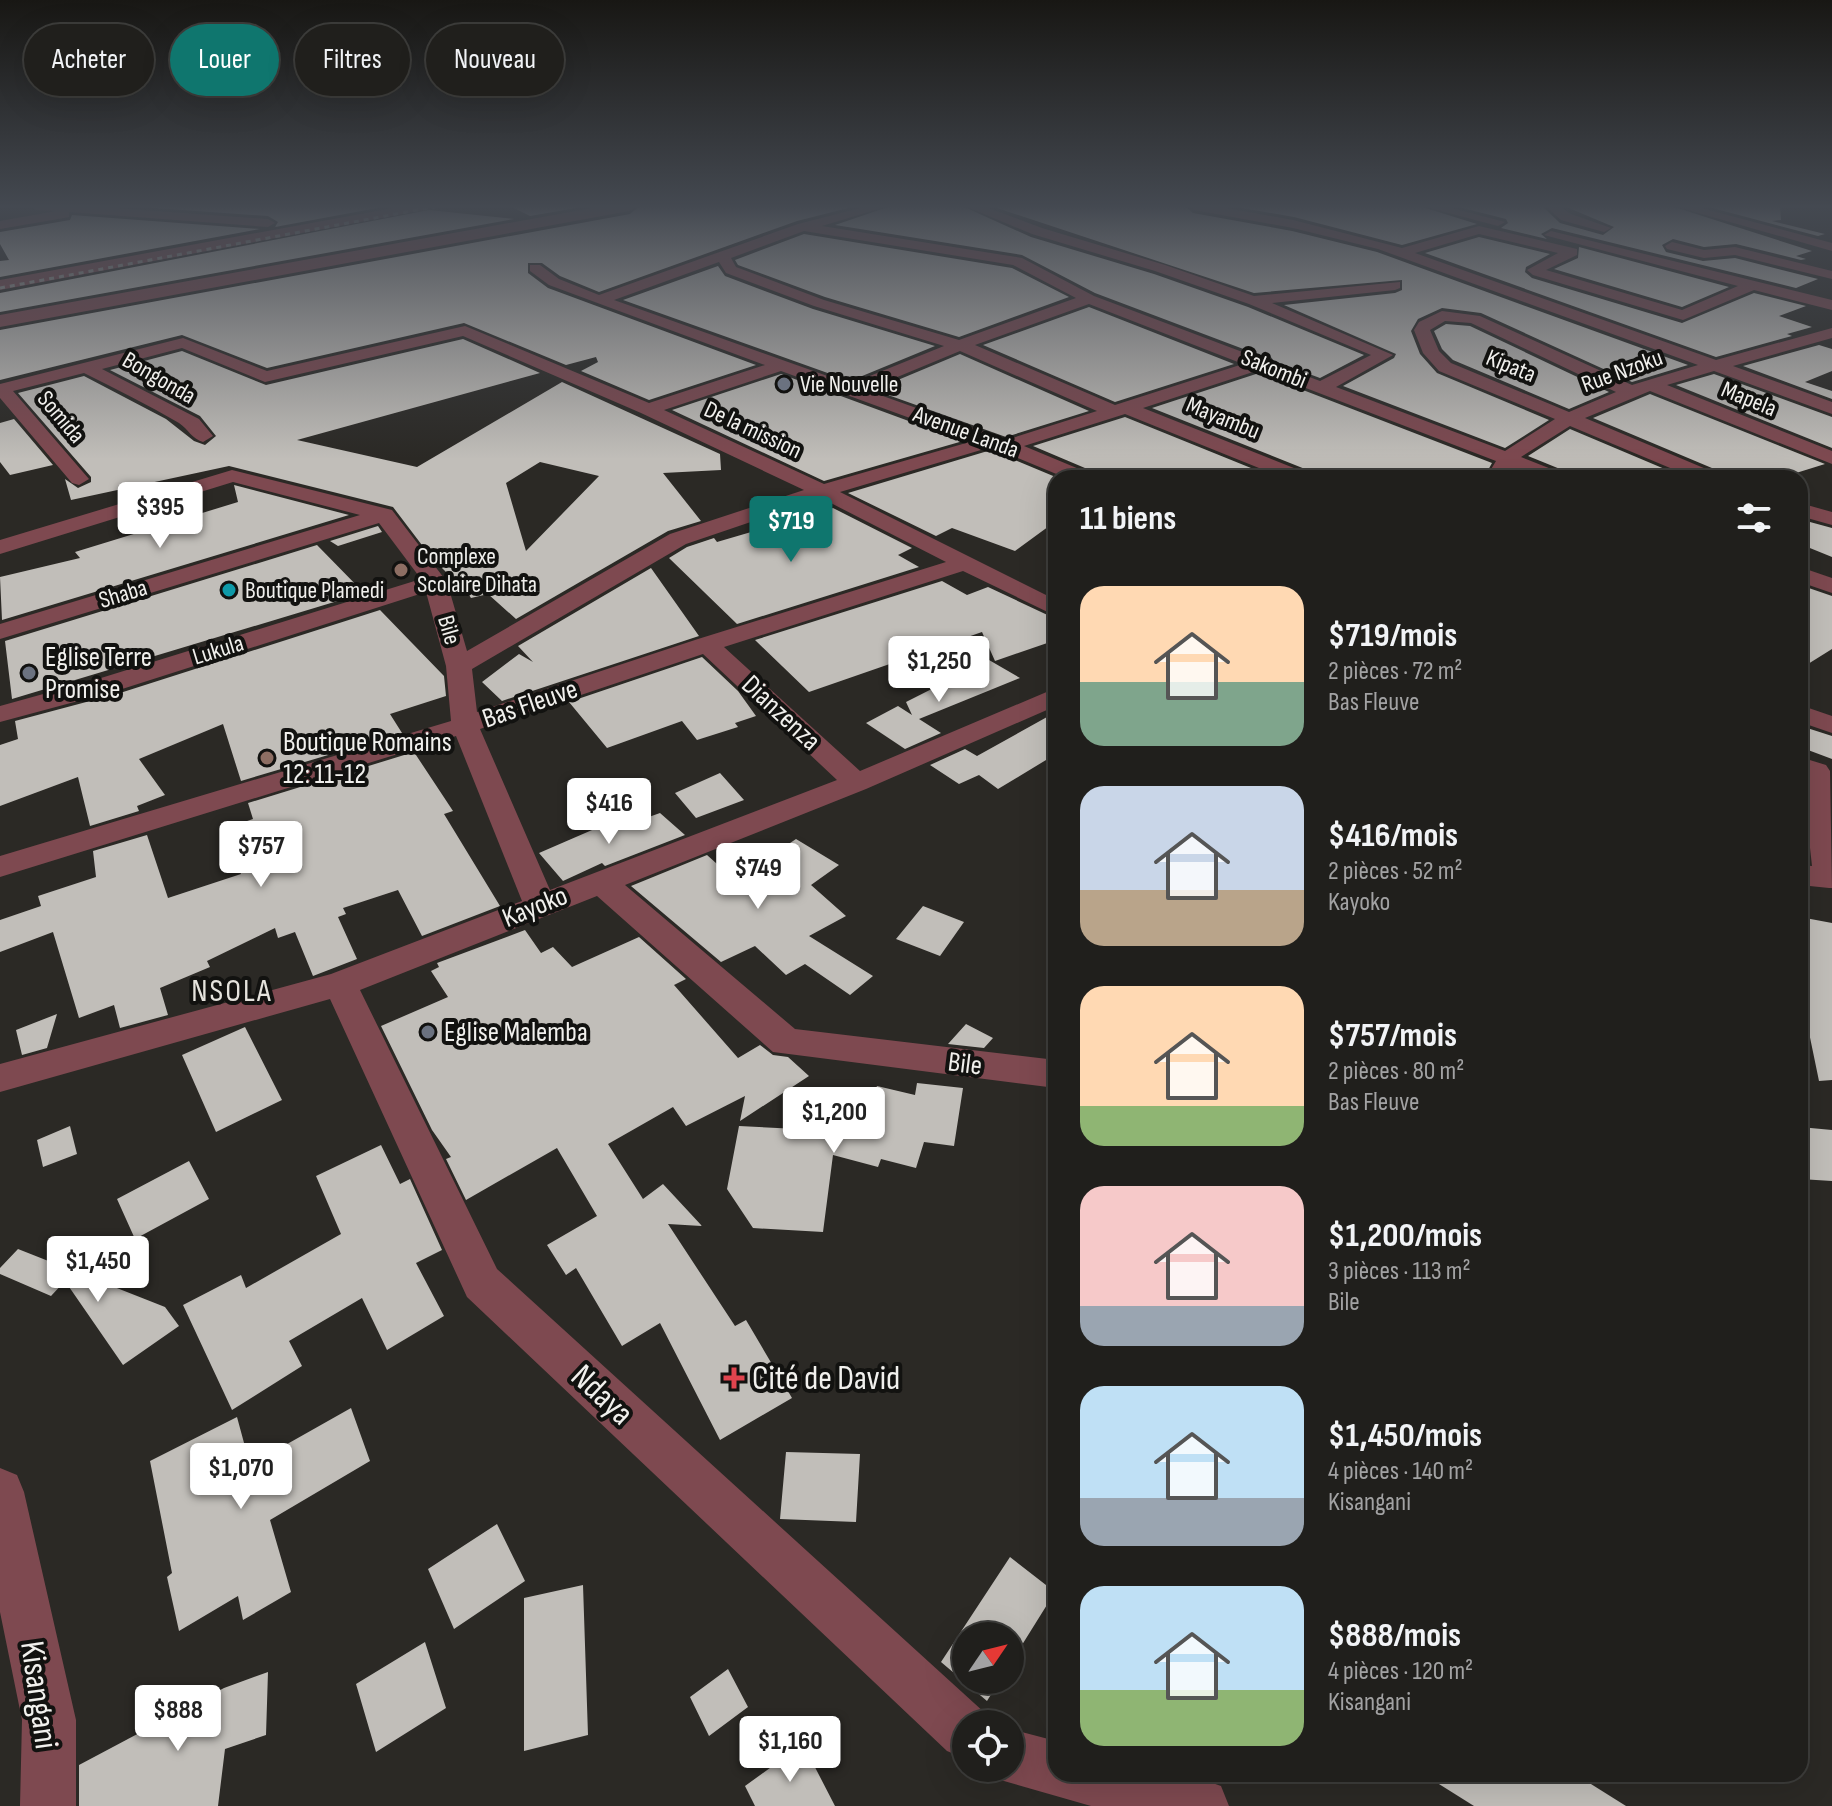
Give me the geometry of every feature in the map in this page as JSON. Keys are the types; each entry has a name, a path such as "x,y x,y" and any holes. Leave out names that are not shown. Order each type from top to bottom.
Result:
{"street":[{"path":"0,321 168,290"},
{"name":"Avenue Landa","path":"575,290 1064,470"},
{"path":"599,300 627,290"},
{"name":"Mayambu","path":"787,290 962,346 1281,470"},
{"name":"Sakombi","path":"1072,290 1537,470"},
{"path":"1223,290 1385,355 1320,388"},
{"path":"1254,301 1348,290"},
{"path":"1508,290 1832,408"},
{"path":"1599,290 1675,314 1689,314 1741,290"},
{"path":"1774,290 1832,305"},
{"path":"850,390 1021,321 1089,299"},
{"name":"Kipata","path":"1629,391 1474,319 1442,316 1422,330 1431,353 1445,367 1692,470"},
{"name":"De la mission","path":"87,368 183,343 265,377 465,331 648,409 822,491 1048,605"},
{"name":"Rue Nzoku","path":"1506,458 1567,418 1629,391 1832,333"},
{"path":"1812,340 1832,346"},
{"path":"459,666 678,539 822,491 1120,409 1264,363"},
{"path":"648,409 783,365"},
{"path":"1,389 87,368"},
{"name":"Bongonda","path":"87,368 163,406 192,423 203,436"},
{"name":"Mapela","path":"1648,384 1832,458"},
{"name":"Somida","path":"1,389 79,479"},
{"path":"1501,470 1506,458"},
{"path":"0,547 232,476 384,515"},
{"path":"1808,512 1832,519"},
{"name":"Bile","path":"384,515 435,582 459,666 465,725 540,905"},
{"name":"Shaba","path":"0,632 384,515"},
{"name":"Bas Fleuve","path":"0,867 465,725 707,644 966,563"},
{"path":"1808,577 1832,586"},
{"name":"Lukula","path":"0,714 110,684 435,582"},
{"name":"Dianzenza","path":"707,644 856,783"},
{"name":"Kayoko","path":"0,1078 340,984 856,783 1048,699"},
{"path":"1808,716 1832,725"},
{"path":"1808,768 1816,771 1820,877"},
{"name":"Bile","path":"600,881 786,1042 1048,1073"},
{"name":"Ndaya","path":"340,984 482,1283 952,1719"},
{"name":"Kisangani","path":"0,1492 49,1720 48,1806"},
{"path":"1024,1761 1048,1767"},
{"path":"1106,1782 1201,1806"}],"building":[{"path":"14,290 120,290 0,312 0,293"},
{"path":"216,290 554,290 756,365 649,400 581,371 598,362 596,357 566,365 464,323 267,368 182,335 0,380 0,330"},
{"path":"650,290 763,290 813,309 935,346 850,381 623,300"},
{"path":"807,290 1056,290 1069,297 959,337"},
{"path":"1090,290 1200,290 1364,355 1320,378 1274,361 1270,356 1262,356"},
{"path":"1246,290 1285,290 1254,293"},
{"path":"1401,290 1482,290 1688,365 1632,382 1481,313 1442,308 1418,319 1411,331 1420,354 1437,373 1549,420 1505,448 1343,386 1396,354 1284,305"},
{"path":"1529,290 1573,290 1682,323 1754,293 1806,306 1779,316 1812,327 1787,334 1792,336 1716,357"},
{"path":"1626,290 1721,290 1682,307"},
{"path":"1089,307 1234,364 1115,402 983,345"},
{"path":"1446,324 1470,326 1609,392 1569,409 1453,360 1442,349 1434,331"},
{"path":"463,339 540,373 297,440 417,467 562,382 720,454 721,470 663,473 701,521 668,531 516,619 488,594 471,598 458,578 453,579 431,557 393,507 229,466 71,500 65,479 78,488 91,482 91,477 18,393 84,376 166,419 194,441 205,445 216,436 200,416 110,370 182,351 266,385","holes":["540,462 599,476 526,551 506,483"]},
{"path":"1819,345 1832,349 1832,371 1805,382 1832,391 1832,399 1743,366"},
{"path":"960,354 1089,411 1006,437 874,390"},
{"path":"1259,373 1492,463 1488,470 1307,470 1152,408"},
{"path":"781,374 963,441 824,481 672,410"},
{"path":"1714,374 1832,417 1832,448 1676,385"},
{"path":"1650,394 1825,464 1806,470 1717,470 1593,418"},
{"path":"1125,417 1256,470 1090,470 1033,446"},
{"path":"14,419 53,465 10,475 0,462 0,423"},
{"path":"1570,429 1667,470 1563,470 1528,456"},
{"path":"991,450 1048,474 1048,527 1015,551 952,528 936,536 848,493"},
{"path":"234,485 349,515 2,620 0,577 80,558 75,552 238,502"},
{"path":"833,508 912,548 898,555 919,567 737,624 669,558 687,547 714,538 717,542"},
{"path":"1808,523 1832,528 1832,557 1808,547"},
{"path":"378,526 382,532 338,546 330,541"},
{"path":"317,545 364,593 12,699 5,641"},
{"path":"651,568 699,636 502,701 482,682 519,654 533,662 518,646"},
{"path":"942,581 967,595 988,587 1048,615 1048,643 995,661 982,632 809,692 755,640"},
{"path":"1808,588 1832,596 1832,649 1808,664"},
{"path":"380,610 444,676 446,696 390,714 402,733 241,781 223,724 139,759 165,795 137,806 139,811 90,826 78,777 0,806 0,745 18,739 15,721 120,693"},
{"path":"702,657 738,691 756,716 735,723 738,727 697,740 682,721 607,748 569,702"},
{"path":"989,660 1020,678 919,719 941,733 905,749 866,723 898,706 912,715 906,702"},
{"path":"1048,716 1048,759 998,789 979,775 959,784 930,765 965,749 977,756"},
{"path":"1808,728 1832,736 1832,759 1808,750"},
{"path":"414,752 453,811 444,814 500,906 422,936 398,890 343,908 346,914 338,917 357,959 313,976 295,932 278,938 275,928 207,961 210,967 160,988 168,1015 120,1028 114,1005 79,1018 53,932 0,952 0,920 41,906 38,896 96,877 93,851 147,835 168,898 241,874 221,830 253,819 248,803"},
{"path":"720,773 744,800 696,818 675,793"},
{"path":"660,813 685,835 605,866 602,863 563,881 539,853 599,827 604,833"},
{"path":"796,839 839,865 811,885 846,916 809,936 873,976 850,995 805,964 786,975 755,946 721,962 631,886 707,855 735,880"},
{"path":"923,906 964,922 940,956 896,939"},
{"path":"1808,918 1832,923 1832,1080 1819,1081 1808,1028"},
{"path":"525,930 541,953 553,947 572,967 639,937 686,979 674,985 738,1058 760,1045 773,1055 788,1057 809,1076 740,1121 745,1096 686,1126 673,1107 608,1144 643,1199 663,1184 702,1226 668,1224 735,1326 746,1320 792,1398 720,1440 660,1323 622,1346 576,1268 566,1275 547,1245 597,1216 557,1148 466,1200 446,1159 451,1157 432,1130 381,1026 448,997 431,971 439,967 437,963"},
{"path":"57,1014 47,1048 22,1055 16,1030"},
{"path":"966,1024 993,1038 984,1048 948,1044"},
{"path":"245,1027 282,1100 216,1132 182,1055"},
{"path":"917,1083 963,1088 954,1146 924,1142 916,1168 881,1159 878,1167 833,1155 823,1232 753,1228 727,1189 739,1126 858,1132 877,1086 915,1095"},
{"path":"70,1126 77,1154 43,1167 37,1140"},
{"path":"1808,1128 1832,1130 1832,1181 1808,1180"},
{"path":"381,1145 400,1184 410,1179 442,1250 416,1263 444,1316 387,1350 362,1298 289,1341 302,1366 232,1410 183,1305 241,1275 246,1288 341,1234 316,1176"},
{"path":"189,1161 209,1199 135,1239 117,1199"},
{"path":"18,1249 165,1307 179,1326 123,1365 65,1281 51,1296 0,1274 0,1268"},
{"path":"351,1408 370,1461 270,1520 291,1592 243,1620 238,1596 179,1631 167,1577 172,1573 150,1461 237,1417 250,1465"},
{"path":"786,1452 860,1454 856,1522 780,1519"},
{"path":"497,1524 525,1581 454,1629 428,1569"},
{"path":"1010,1557 1048,1587 1048,1603 1024,1642 1024,1622 967,1622"},
{"path":"583,1585 588,1735 524,1751 524,1598"},
{"path":"425,1642 446,1708 376,1752 356,1684"},
{"path":"952,1645 952,1671 941,1662"},
{"path":"728,1669 748,1707 709,1736 690,1697"},
{"path":"268,1672 266,1735 225,1749 218,1806 79,1806 79,1765 224,1688"},
{"path":"979,1694 991,1694 987,1701"},
{"path":"803,1744 835,1806 755,1806 745,1786"},
{"path":"1436,1782 1588,1782 1626,1806 1474,1806"}],"place":[{"name":"Vie Nouvelle","path":"784,384"},
{"name":"Complexe Scolaire Dihata","path":"401,570"},
{"name":"Boutique Plamedi","path":"229,590"},
{"name":"Eglise Terre Promise","path":"29,673"},
{"name":"Boutique Romains 12: 11-12","path":"267,758"},
{"name":"Eglise Malemba","path":"428,1032"},
{"name":"Cité de David","path":"734,1378"}],"district":[{"name":"NSOLA","path":"232,991"}]}
